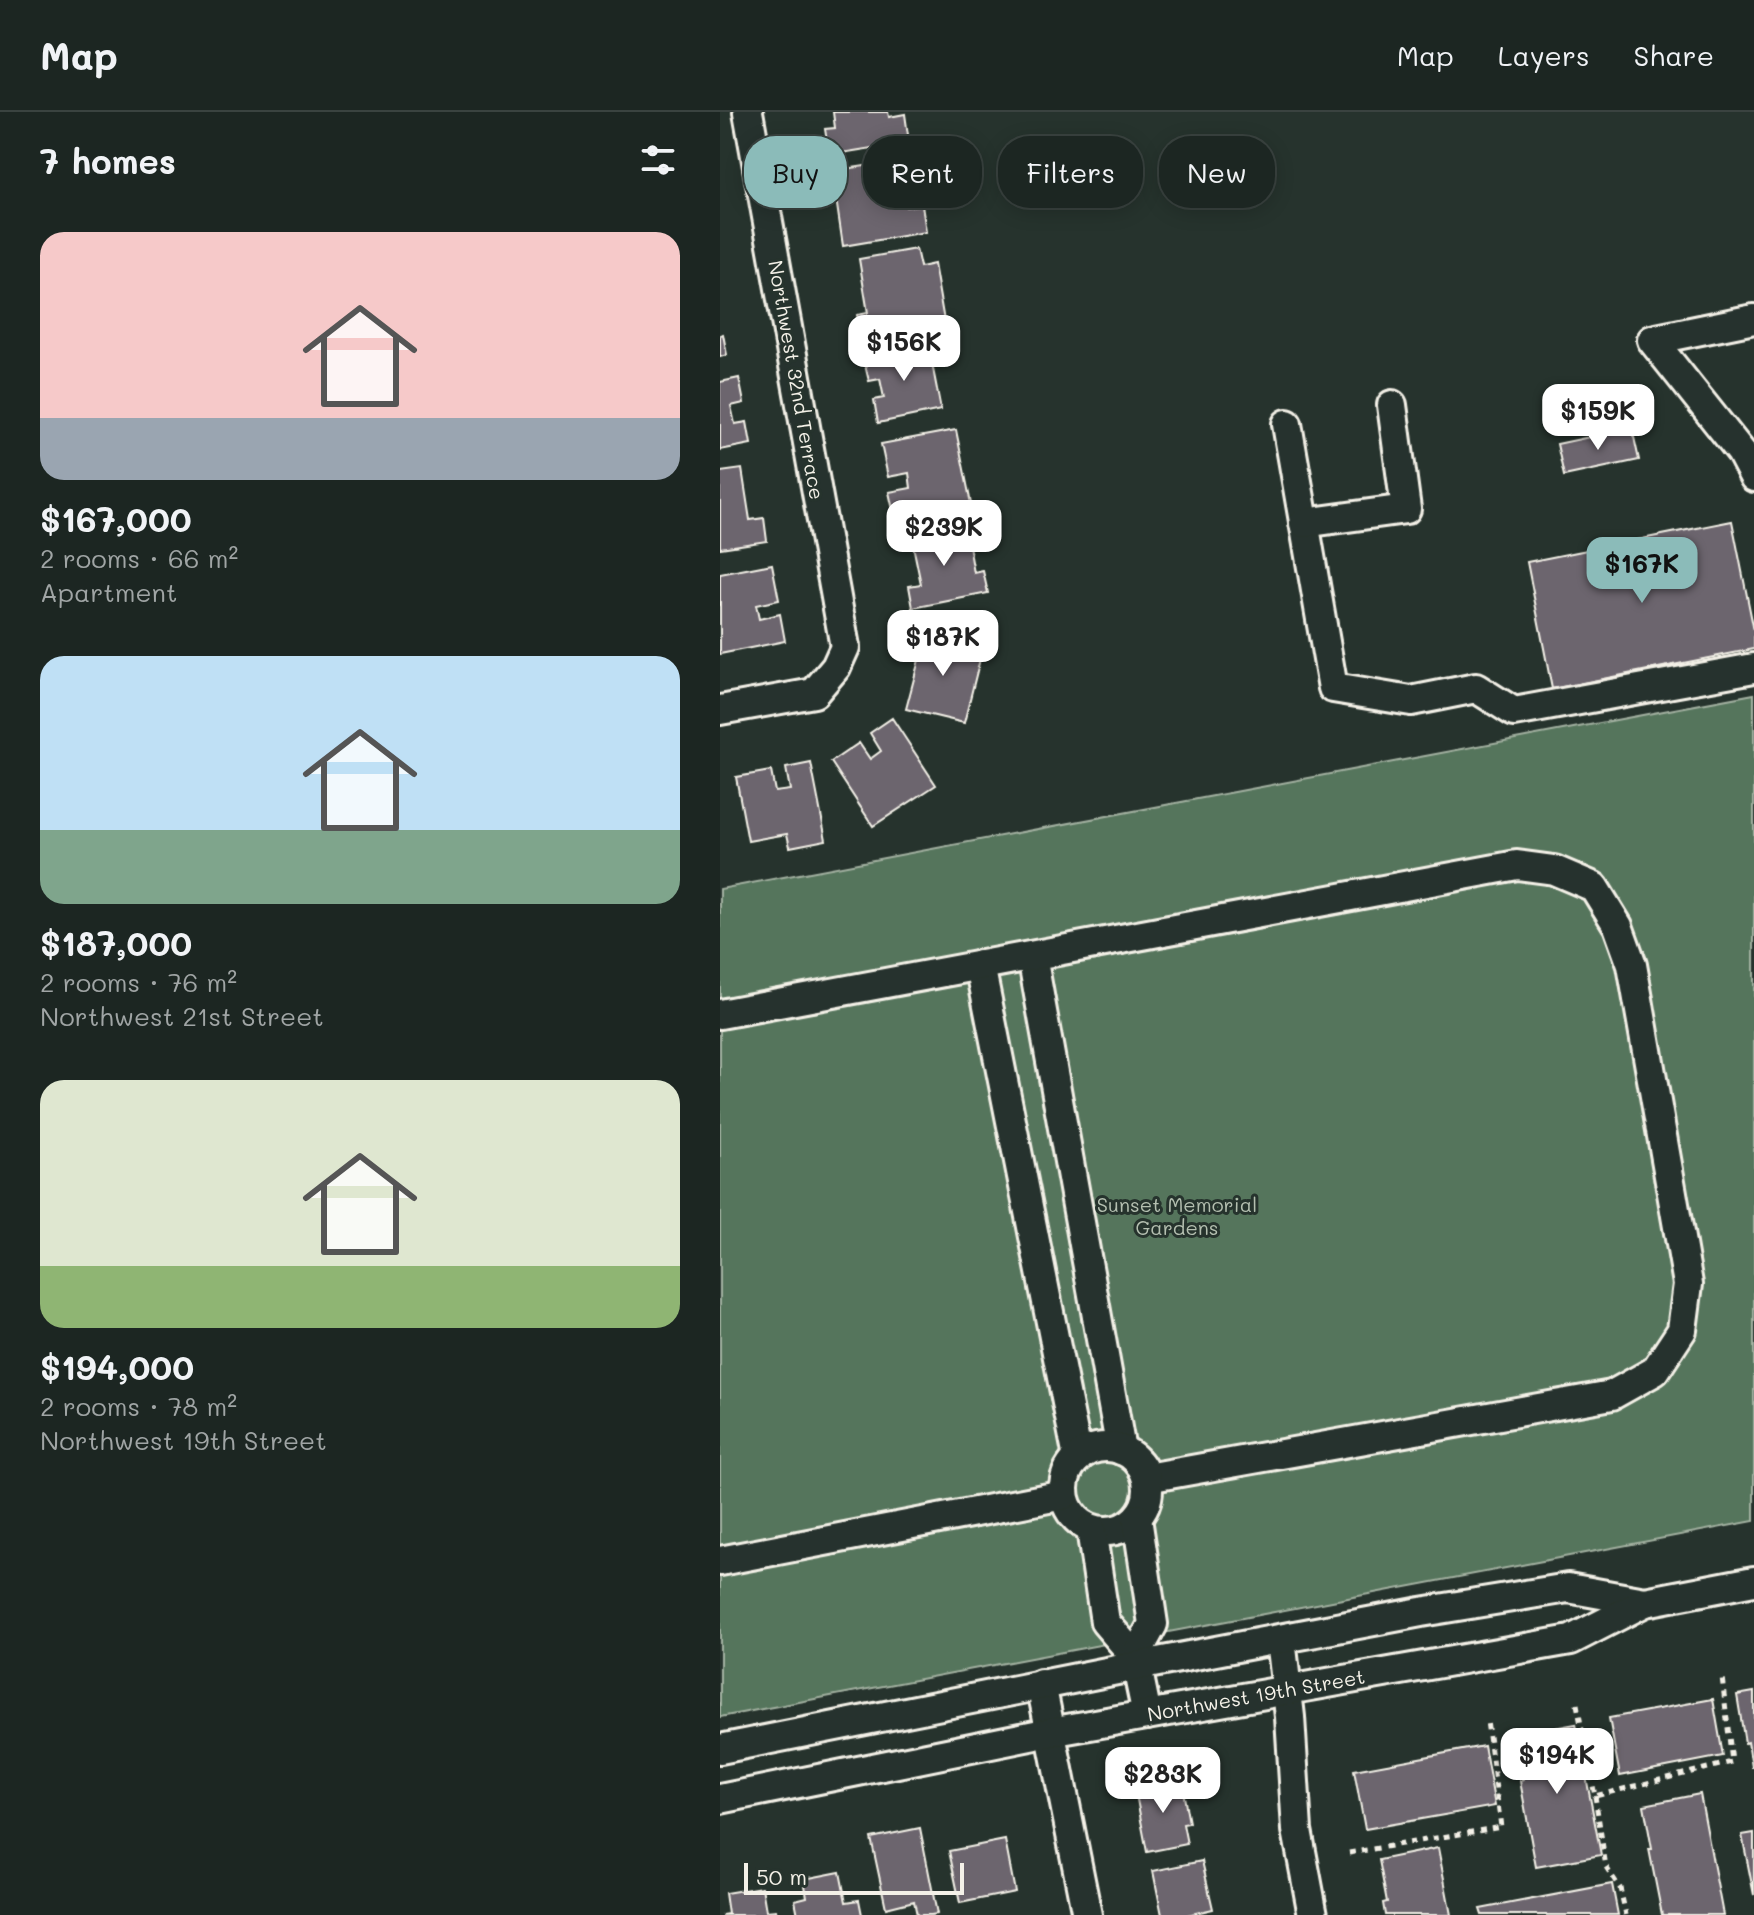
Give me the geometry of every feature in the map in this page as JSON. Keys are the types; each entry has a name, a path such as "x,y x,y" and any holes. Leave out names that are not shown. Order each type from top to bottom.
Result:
{"street":[{"name":"Northwest 32nd Terrace","path":"720,710 814,693 836,667 845,647 748,112"},
{"path":"1754,319 1652,340 1741,452 1754,477"},
{"path":"1304,523 1406,509 1392,405"},
{"path":"1287,424 1333,688 1411,701 1476,688 1514,712 1754,668"},
{"path":"720,1014 1517,865 1554,870 1594,887 1618,926 1632,965 1688,1284 1682,1330 1655,1371 1612,1395 1147,1478"},
{"path":"1032,956 1121,1450"},
{"path":"980,965 1078,1458"},
{"path":"1110,1447 1121,1450 1142,1466 1147,1478 1145,1506 1127,1526 1103,1532 1091,1529 1081,1524 1067,1506 1064,1481 1069,1469 1087,1451 1110,1447"},
{"path":"720,1561 1064,1495"},
{"path":"1136,1661 1153,1624 1137,1518"},
{"path":"1091,1529 1105,1622 1136,1661 1147,1715"},
{"name":"Northwest 19th Street","path":"720,1799 1050,1732 1571,1640 1645,1602 1754,1581"},
{"name":"Northwest 19th Street","path":"720,1749 1041,1684 1136,1661 1281,1639 1568,1588 1645,1602"},
{"path":"1281,1639 1297,1830 1313,1915"},
{"path":"1041,1684 1087,1915"}],"path":[{"path":"1595,1796 1732,1762 1722,1677"},
{"path":"1577,1704 1606,1867 1620,1888 1626,1915"},
{"path":"1349,1853 1501,1827 1487,1721"}],"green space":[{"name":"Sunset Memorial Gardens","path":"1754,694 1754,1521 720,1717 720,889"}],"building":[{"path":"833,112 888,112 889,117 905,114 908,136 863,136 863,149 847,152 847,136 826,136 825,129 835,128"},
{"path":"863,166 863,208 922,208 926,232 843,246 837,208 847,208 847,169"},
{"path":"916,249 920,267 934,264 944,321 861,336 857,315 868,313 859,259"},
{"path":"723,334 727,355 720,357 720,335"},
{"path":"928,343 941,410 878,423 874,400 884,398 880,379 869,381 863,357"},
{"path":"739,378 744,403 731,406 735,424 747,422 751,444 720,450 720,382"},
{"path":"1632,428 1639,460 1564,476 1557,444"},
{"path":"956,430 971,504 895,519 889,492 911,488 909,473 888,477 881,444"},
{"path":"742,469 750,520 764,518 767,541 720,548 720,472"},
{"path":"1732,521 1754,631 1754,649 1552,689 1527,562"},
{"path":"950,523 954,542 968,540 974,573 983,571 988,593 913,608 909,586 921,584 910,531"},
{"path":"772,564 779,600 756,605 759,619 780,614 785,641 720,654 720,574"},
{"path":"914,634 982,651 964,723 906,709 920,656 909,653"},
{"path":"892,718 936,785 873,826 831,762 859,743 870,759 881,751 870,733"},
{"path":"811,763 826,840 790,847 787,834 748,841 736,777 771,771 775,792 790,790 786,768"},
{"path":"1754,1692 1754,1767 1752,1767 1737,1695"},
{"path":"1713,1699 1723,1756 1620,1776 1609,1718"},
{"path":"1576,1724 1601,1855 1536,1867 1515,1735"},
{"path":"1484,1746 1495,1806 1365,1829 1354,1770"},
{"path":"1181,1780 1189,1823 1183,1824 1187,1844 1147,1852 1135,1789"},
{"path":"1700,1794 1723,1915 1662,1915 1644,1805"},
{"path":"920,1828 937,1914 931,1915 917,1915 914,1901 886,1908 871,1838"},
{"path":"1754,1833 1754,1895 1742,1835"},
{"path":"1005,1840 1015,1892 960,1903 949,1851"},
{"path":"1438,1848 1451,1915 1385,1915 1383,1903 1387,1902 1379,1860"},
{"path":"1202,1861 1213,1909 1187,1915 1162,1915 1153,1871"},
{"path":"840,1872 846,1902 859,1900 862,1915 798,1915 795,1900 807,1897 804,1879"},
{"path":"1612,1884 1618,1915 1482,1915 1480,1909"},
{"path":"762,1887 766,1911 776,1910 777,1915 722,1915 728,1914 725,1893"}]}
